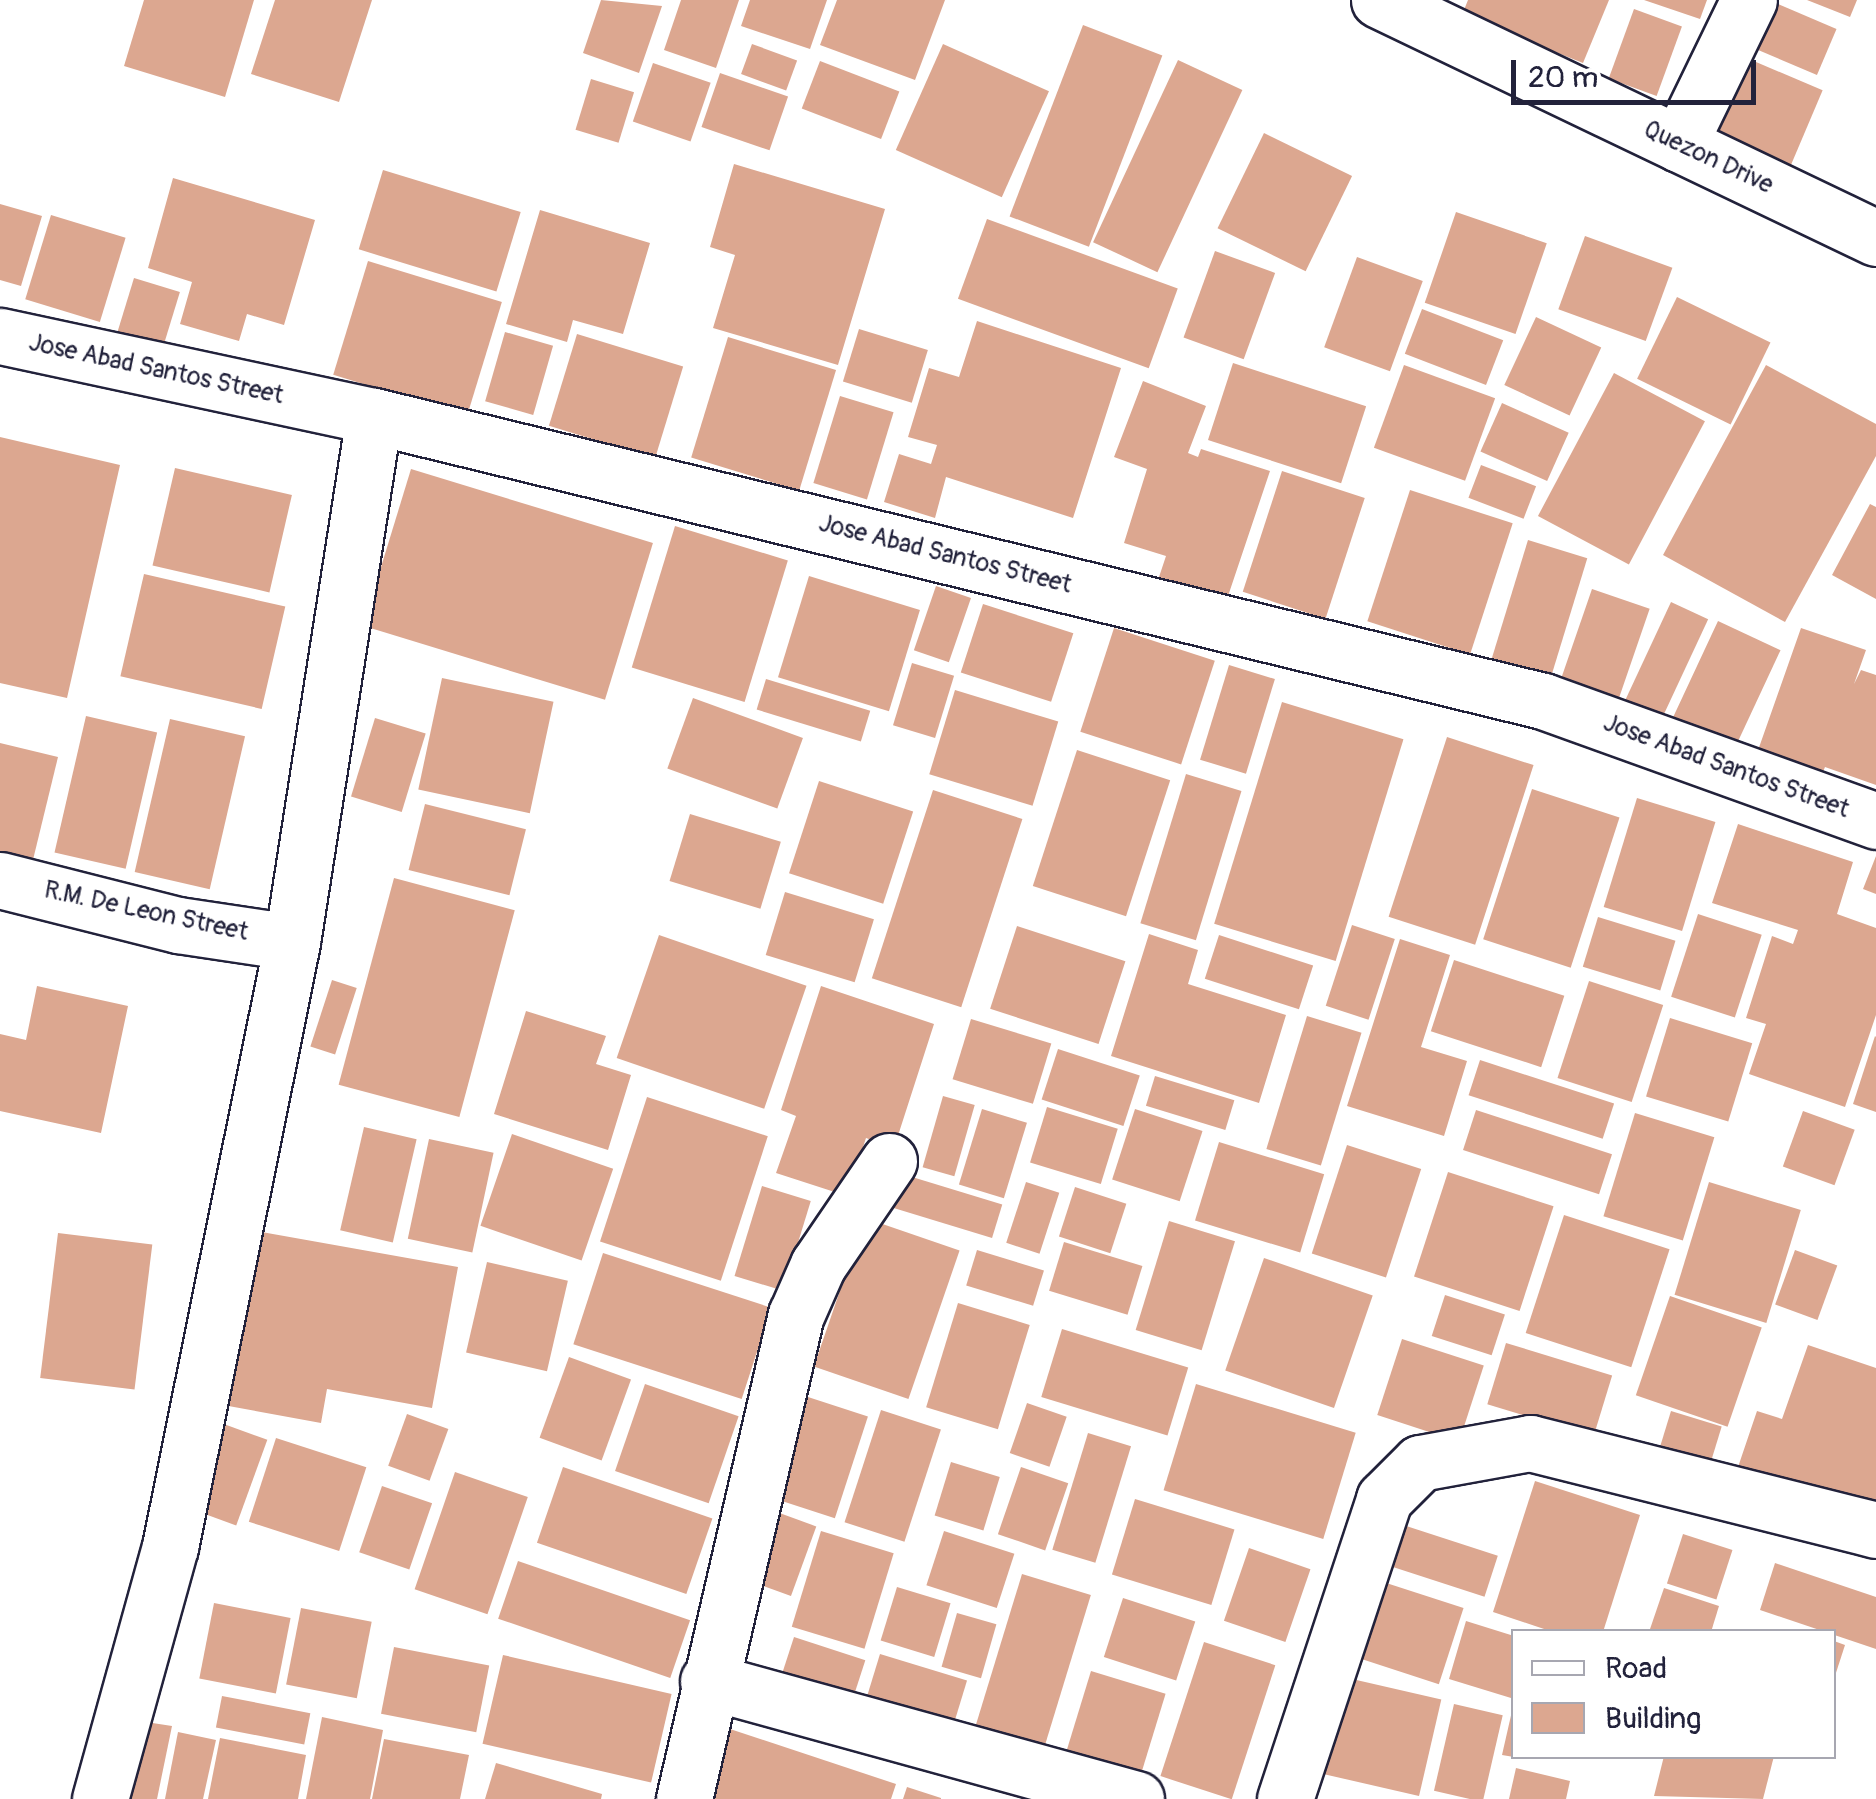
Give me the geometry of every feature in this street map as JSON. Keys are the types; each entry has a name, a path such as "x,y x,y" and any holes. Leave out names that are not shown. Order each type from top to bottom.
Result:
{"street":[{"name":"Quezon Drive","path":"1378,0 1876,238"},
{"path":"1679,144 1749,0"},
{"name":"Jose Abad Santos Street","path":"0,336 374,416 1543,701 1876,821"},
{"path":"100,1799 170,1548 292,942 374,416"},
{"name":"R.M. De Leon Street","path":"0,880 178,924 292,942"},
{"path":"684,1799 708,1681 796,1315 818,1265 889,1160"},
{"path":"1284,1799 1384,1499 1420,1463 1530,1443 1876,1530"},
{"path":"708,1681 1136,1799"}],"building":[{"path":"144,0 254,0 225,97 124,66"},
{"path":"275,0 372,0 339,102 251,74"},
{"path":"601,0 662,6 639,73 583,53"},
{"path":"681,0 739,0 716,68 664,50"},
{"path":"750,0 827,0 810,49 741,26"},
{"path":"837,0 945,0 915,80 820,45"},
{"path":"1468,0 1609,0 1583,63 1462,15"},
{"path":"1644,0 1707,0 1700,19"},
{"path":"1807,0 1857,0 1850,17"},
{"path":"1773,2 1837,29 1817,75 1753,48"},
{"path":"1634,9 1682,26 1657,96 1609,79"},
{"path":"1083,25 1162,55 1089,247 1010,216"},
{"path":"752,44 797,60 786,90 741,74"},
{"path":"943,44 1049,91 1002,197 896,150"},
{"path":"1749,59 1823,90 1789,169 1715,138"},
{"path":"1178,60 1242,90 1157,272 1093,242"},
{"path":"820,61 899,91 881,139 802,109"},
{"path":"653,63 711,83 690,141 633,122"},
{"path":"720,73 788,96 770,150 701,127"},
{"path":"591,79 634,92 619,143 576,130"},
{"path":"1264,133 1352,176 1306,271 1218,228"},
{"path":"734,164 885,209 838,365 713,328 735,255 710,247"},
{"path":"383,170 521,212 496,291 359,249"},
{"path":"173,178 315,220 284,325 247,314 239,341 180,324 192,282 148,268"},
{"path":"0,204 42,216 21,286 0,280"},
{"path":"540,210 650,243 623,334 573,320 567,342 506,324"},
{"path":"1456,212 1547,243 1516,334 1425,303"},
{"path":"51,215 126,238 100,322 25,299"},
{"path":"987,219 1178,288 1149,368 958,299"},
{"path":"1585,236 1672,268 1646,341 1558,309"},
{"path":"1215,251 1275,273 1244,359 1184,337"},
{"path":"1357,257 1423,281 1390,371 1324,347"},
{"path":"368,261 502,302 467,416 333,375"},
{"path":"134,278 180,292 162,350 116,336"},
{"path":"1677,297 1770,343 1731,424 1637,379"},
{"path":"1422,309 1503,340 1486,385 1405,354"},
{"path":"1536,317 1601,347 1570,415 1504,385"},
{"path":"977,321 1121,368 1073,518 946,477 935,518 884,502 899,454 931,464 937,445 908,437 929,368 959,377"},
{"path":"859,329 928,350 912,403 843,382"},
{"path":"505,332 553,346 533,415 485,401"},
{"path":"577,334 683,366 655,458 549,426"},
{"path":"728,337 836,370 799,491 691,457"},
{"path":"1233,363 1366,406 1341,483 1208,440"},
{"path":"1404,365 1495,398 1465,481 1374,448"},
{"path":"1766,365 1876,424 1876,456 1785,622 1663,555"},
{"path":"1614,373 1705,421 1629,564 1538,516"},
{"path":"1143,381 1206,406 1188,453 1198,457 1201,449 1270,471 1223,611 1155,589 1166,556 1124,543 1147,469 1114,457"},
{"path":"840,396 894,412 867,499 813,483"},
{"path":"1502,403 1569,433 1547,481 1480,451"},
{"path":"0,437 120,465 67,698 0,683"},
{"path":"1481,465 1536,486 1524,519 1468,498"},
{"path":"175,468 292,495 269,592 153,565"},
{"path":"411,469 653,543 605,700 363,626"},
{"path":"1282,471 1365,498 1325,619 1243,592"},
{"path":"1410,490 1513,523 1470,655 1367,621"},
{"path":"1870,504 1876,507 1876,599 1832,575"},
{"path":"675,526 788,560 745,702 632,668"},
{"path":"1528,540 1587,558 1551,678 1491,660"},
{"path":"144,574 285,607 262,709 120,676"},
{"path":"809,576 920,610 889,711 778,677"},
{"path":"936,586 971,598 949,662 914,650"},
{"path":"1592,589 1650,609 1619,699 1561,679"},
{"path":"1671,602 1708,619 1660,722 1623,704"},
{"path":"983,604 1073,633 1051,702 961,672"},
{"path":"1718,621 1781,650 1726,768 1663,739"},
{"path":"1114,628 1215,661 1181,764 1080,732"},
{"path":"1801,628 1866,650 1854,684 1861,670 1876,675 1876,785 1825,767 1820,779 1756,756"},
{"path":"912,663 954,676 935,738 893,725"},
{"path":"1229,665 1275,679 1246,774 1200,760"},
{"path":"442,678 554,702 530,813 418,790"},
{"path":"766,679 870,711 861,741 757,710"},
{"path":"955,690 1058,722 1033,806 929,774"},
{"path":"693,698 803,738 777,808 667,768"},
{"path":"1282,702 1403,739 1336,961 1214,924"},
{"path":"86,716 157,732 126,869 55,852"},
{"path":"375,718 426,733 402,812 351,796"},
{"path":"170,719 245,736 210,889 135,872"},
{"path":"1447,737 1534,765 1475,945 1389,917"},
{"path":"0,743 58,757 31,868 0,861"},
{"path":"1077,750 1170,780 1126,916 1033,886"},
{"path":"1186,774 1241,791 1196,940 1140,923"},
{"path":"819,781 913,812 883,904 789,873"},
{"path":"1532,789 1619,817 1571,968 1483,939"},
{"path":"933,790 1022,819 961,1007 872,978"},
{"path":"1637,798 1715,822 1682,931 1604,907"},
{"path":"425,804 526,829 509,895 409,870"},
{"path":"690,814 781,842 760,909 670,881"},
{"path":"1738,824 1853,862 1837,914 1876,928 1876,1015 1845,1107 1749,1074 1766,1024 1746,1018 1772,936 1793,944 1798,930 1712,903"},
{"path":"1876,856 1876,894 1863,889"},
{"path":"394,878 515,910 459,1117 339,1085"},
{"path":"785,892 874,919 855,982 766,955"},
{"path":"1698,914 1762,935 1735,1017 1671,997"},
{"path":"1598,917 1675,941 1660,990 1583,967"},
{"path":"1352,925 1395,939 1369,1020 1326,1006"},
{"path":"1017,926 1125,961 1099,1044 990,1009"},
{"path":"1149,934 1198,950 1188,984 1286,1015 1259,1103 1111,1056"},
{"path":"659,935 807,986 764,1109 617,1058"},
{"path":"1219,935 1313,966 1299,1009 1205,979"},
{"path":"1400,939 1450,955 1421,1047 1467,1061 1444,1136 1347,1106"},
{"path":"1454,960 1564,996 1541,1067 1431,1031"},
{"path":"332,980 357,988 335,1055 310,1047"},
{"path":"1589,981 1663,1005 1632,1102 1557,1078"},
{"path":"37,986 128,1006 101,1133 0,1111 0,1034 26,1040"},
{"path":"821,986 934,1024 894,1148 866,1138 847,1196 776,1173 796,1116 781,1110"},
{"path":"526,1011 606,1036 596,1064 631,1075 608,1150 494,1114"},
{"path":"1307,1016 1362,1033 1321,1166 1266,1149"},
{"path":"1670,1018 1752,1043 1728,1122 1646,1096"},
{"path":"971,1019 1051,1044 1033,1104 953,1079"},
{"path":"1876,1037 1876,1112 1853,1104"},
{"path":"1058,1049 1140,1076 1123,1126 1042,1099"},
{"path":"1480,1060 1614,1104 1603,1139 1469,1095"},
{"path":"1155,1076 1234,1100 1225,1130 1146,1106"},
{"path":"943,1096 975,1105 954,1176 923,1167"},
{"path":"647,1097 768,1136 721,1281 600,1242"},
{"path":"1047,1107 1118,1129 1101,1184 1030,1162"},
{"path":"982,1109 1027,1123 1004,1198 959,1185"},
{"path":"1135,1109 1203,1131 1180,1201 1112,1179"},
{"path":"1476,1110 1612,1154 1599,1194 1463,1150"},
{"path":"1803,1111 1855,1130 1835,1185 1783,1166"},
{"path":"1635,1113 1714,1137 1683,1241 1603,1216"},
{"path":"364,1127 417,1139 393,1242 340,1230"},
{"path":"512,1134 613,1169 582,1261 480,1226"},
{"path":"429,1139 494,1153 472,1252 408,1239"},
{"path":"1219,1142 1324,1174 1300,1253 1195,1220"},
{"path":"1347,1145 1421,1169 1386,1278 1312,1253"},
{"path":"1448,1172 1554,1206 1520,1311 1414,1277"},
{"path":"899,1173 1002,1205 992,1238 889,1206"},
{"path":"1026,1182 1059,1193 1040,1254 1006,1243"},
{"path":"1709,1182 1801,1210 1766,1323 1675,1295"},
{"path":"762,1186 811,1201 783,1291 735,1276"},
{"path":"1075,1187 1126,1204 1110,1253 1059,1236"},
{"path":"1564,1215 1670,1249 1631,1367 1526,1333"},
{"path":"865,1218 960,1251 908,1399 814,1366"},
{"path":"1169,1221 1235,1241 1202,1350 1136,1330"},
{"path":"256,1231 458,1267 432,1408 327,1389 321,1423 223,1405"},
{"path":"58,1233 152,1245 134,1389 40,1378"},
{"path":"1064,1242 1142,1266 1128,1315 1049,1291"},
{"path":"977,1250 1044,1270 1033,1306 966,1285"},
{"path":"1795,1250 1837,1265 1817,1320 1775,1305"},
{"path":"603,1253 771,1308 742,1399 573,1344"},
{"path":"1264,1258 1373,1295 1334,1408 1225,1371"},
{"path":"487,1262 568,1281 547,1371 466,1353"},
{"path":"1445,1295 1505,1314 1492,1355 1432,1336"},
{"path":"1670,1296 1762,1328 1728,1427 1636,1395"},
{"path":"958,1303 1030,1325 998,1429 926,1407"},
{"path":"1062,1329 1188,1368 1167,1435 1041,1397"},
{"path":"1402,1339 1484,1366 1459,1442 1377,1415"},
{"path":"1506,1343 1612,1375 1593,1437 1487,1404"},
{"path":"1808,1345 1876,1368 1876,1518 1737,1470 1757,1411 1782,1419"},
{"path":"569,1357 631,1380 602,1460 540,1438"},
{"path":"645,1384 739,1416 709,1503 615,1471"},
{"path":"1196,1384 1356,1433 1323,1539 1164,1490"},
{"path":"808,1397 868,1416 835,1518 775,1499"},
{"path":"1027,1403 1067,1417 1049,1467 1010,1453"},
{"path":"881,1410 941,1429 904,1542 845,1522"},
{"path":"1671,1411 1722,1426 1705,1480 1655,1465"},
{"path":"407,1414 448,1429 430,1481 388,1466"},
{"path":"210,1419 267,1440 236,1525 179,1505"},
{"path":"1088,1433 1131,1446 1095,1563 1052,1550"},
{"path":"276,1438 366,1467 339,1551 249,1522"},
{"path":"951,1462 1000,1477 983,1530 935,1516"},
{"path":"563,1467 712,1518 686,1594 537,1543"},
{"path":"1021,1467 1068,1483 1045,1550 998,1534"},
{"path":"455,1472 528,1497 487,1614 415,1589"},
{"path":"1535,1481 1640,1515 1604,1629 1544,1629 1493,1612"},
{"path":"382,1486 432,1503 409,1569 359,1552"},
{"path":"1135,1499 1234,1529 1211,1605 1112,1575"},
{"path":"774,1511 816,1526 791,1596 749,1581"},
{"path":"1397,1523 1498,1556 1485,1597 1384,1564"},
{"path":"821,1531 894,1553 864,1649 792,1627"},
{"path":"944,1531 1014,1554 997,1608 926,1585"},
{"path":"1683,1534 1732,1550 1716,1600 1667,1583"},
{"path":"1249,1548 1310,1569 1285,1642 1224,1621"},
{"path":"518,1561 690,1620 670,1678 498,1619"},
{"path":"1775,1563 1876,1597 1876,1649 1836,1636 1836,1629 1817,1629 1760,1610"},
{"path":"1022,1574 1091,1595 1042,1756 973,1735"},
{"path":"1377,1580 1464,1608 1439,1684 1352,1656"},
{"path":"897,1587 951,1603 934,1657 881,1641"},
{"path":"1664,1588 1719,1606 1712,1629 1650,1629"},
{"path":"1123,1598 1195,1621 1176,1680 1104,1657"},
{"path":"214,1603 291,1618 276,1693 199,1679"},
{"path":"301,1608 372,1622 357,1698 286,1685"},
{"path":"957,1613 996,1624 981,1678 942,1667"},
{"path":"1466,1621 1511,1635 1511,1698 1449,1679"},
{"path":"794,1637 865,1660 851,1704 780,1681"},
{"path":"1204,1642 1275,1665 1232,1799 1160,1776"},
{"path":"1836,1642 1845,1645 1836,1673"},
{"path":"394,1647 489,1666 476,1732 381,1714"},
{"path":"880,1654 967,1681 948,1744 861,1717"},
{"path":"503,1655 672,1694 651,1783 483,1744"},
{"path":"1091,1671 1166,1694 1139,1780 1065,1757"},
{"path":"1339,1676 1441,1700 1419,1796 1317,1772"},
{"path":"222,1696 310,1713 304,1745 216,1727"},
{"path":"1454,1704 1503,1715 1483,1799 1434,1791"},
{"path":"1511,1715 1511,1756 1502,1755"},
{"path":"322,1717 383,1730 370,1799 306,1799"},
{"path":"133,1720 172,1726 157,1799 107,1799"},
{"path":"727,1728 896,1784 891,1799 703,1799"},
{"path":"178,1732 216,1740 203,1799 165,1799"},
{"path":"220,1738 306,1755 298,1799 208,1799"},
{"path":"384,1739 469,1755 460,1799 372,1799"},
{"path":"1663,1759 1773,1759 1763,1799 1654,1796"},
{"path":"496,1763 602,1794 601,1799 485,1799"},
{"path":"1516,1768 1570,1781 1566,1799 1509,1799"},
{"path":"907,1787 941,1798 941,1799 903,1799"}]}
